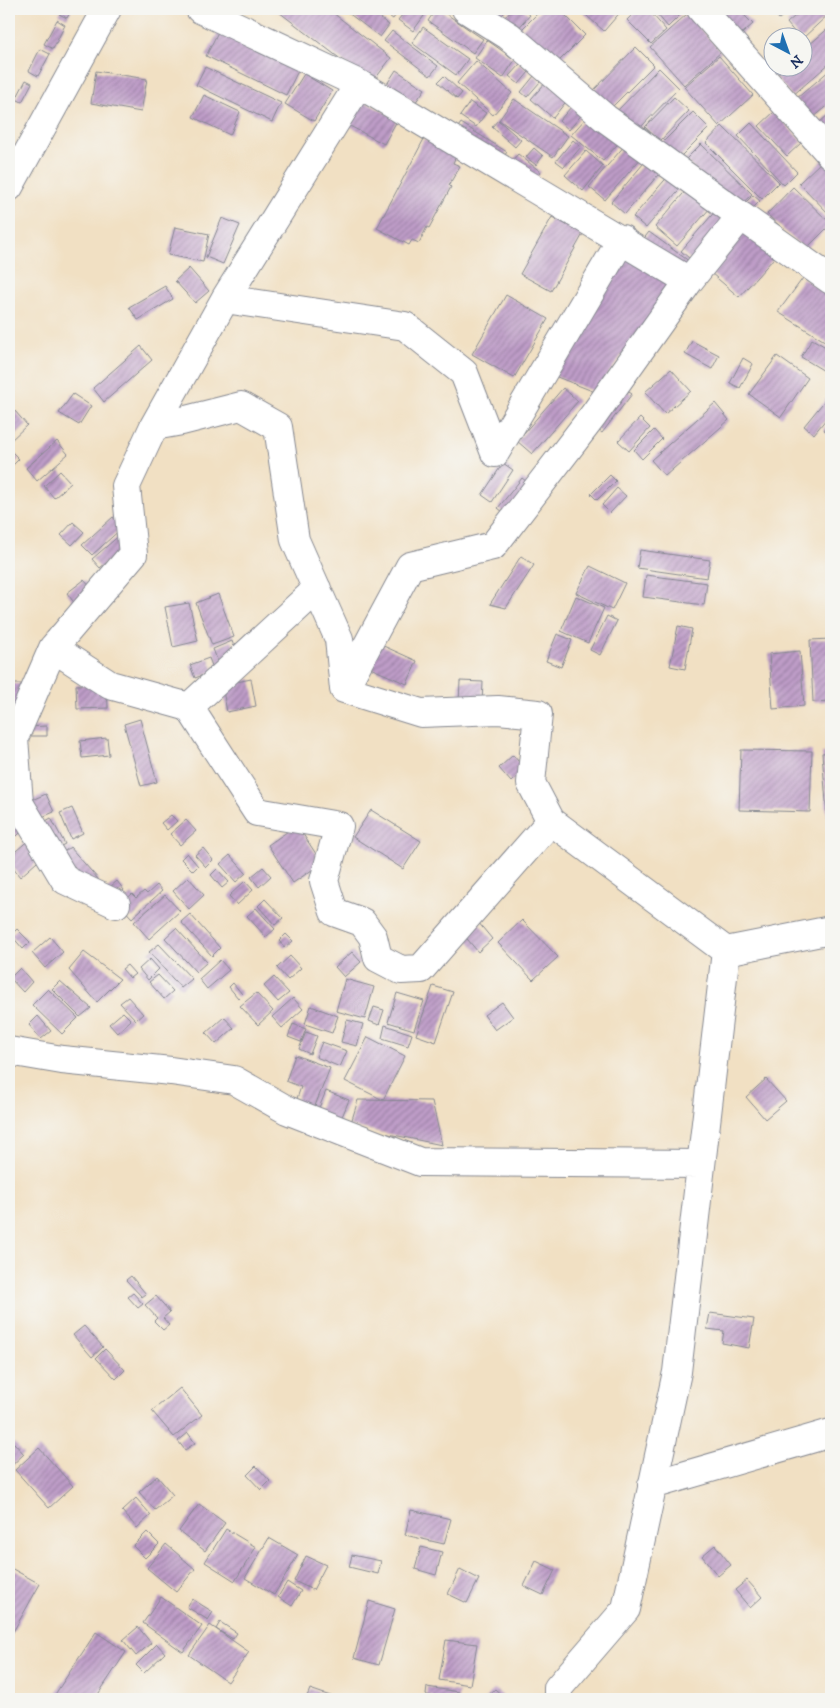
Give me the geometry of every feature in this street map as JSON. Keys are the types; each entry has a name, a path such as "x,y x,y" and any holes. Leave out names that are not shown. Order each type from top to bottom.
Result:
{"street":[{"path":"9,187 107,9"},
{"path":"200,9 359,84 690,281"},
{"path":"466,9 509,36 605,118 831,280"},
{"path":"701,9 831,155"},
{"path":"116,904 65,880 19,803 12,736 53,648 133,554 126,486 154,426 225,298 359,84"},
{"path":"344,689 410,566 493,546 593,416 690,281 741,216"},
{"path":"225,298 405,326 464,373 495,453 622,240"},
{"path":"154,426 241,406 278,427 295,540 339,639 344,689"},
{"path":"189,707 317,589"},
{"path":"53,648 110,685 189,707 257,812 339,826 324,881 334,912 362,922 373,937 378,958 401,970 421,969 551,821"},
{"path":"344,689 421,713 498,710 538,714 531,783 551,821 726,951 831,930"},
{"path":"558,1699 558,1688 626,1609 677,1372 726,951"},
{"path":"9,1051 62,1060 234,1080 287,1110 420,1162 701,1164"},
{"path":"652,1485 831,1432"}],"building":[{"path":"62,9 72,9 67,18 59,14"},
{"path":"275,9 328,9 391,58 372,83"},
{"path":"343,9 368,9 389,25 380,37"},
{"path":"379,9 400,9 393,19"},
{"path":"407,9 429,9 413,31 398,20"},
{"path":"436,9 439,9 483,39 473,53 428,21"},
{"path":"488,9 508,9 499,18"},
{"path":"512,9 523,9 530,15 517,30 504,18"},
{"path":"542,9 559,9 585,35 554,66 519,32"},
{"path":"579,9 623,9 604,31"},
{"path":"638,9 657,9 652,14 666,30 651,44 627,20"},
{"path":"661,9 675,9 681,14 668,27 657,14"},
{"path":"710,9 738,9 753,24 737,38"},
{"path":"770,9 791,9 779,19"},
{"path":"803,9 831,9 831,12 812,30 812,28 791,28 787,23"},
{"path":"687,14 721,52 684,85 650,47"},
{"path":"57,20 65,25 53,49 44,44"},
{"path":"831,26 831,62 792,96 777,78 812,78 812,42"},
{"path":"423,27 468,59 456,75 412,43"},
{"path":"219,30 299,69 286,95 206,56"},
{"path":"392,31 438,66 430,76 384,41"},
{"path":"487,40 515,60 503,78 475,58"},
{"path":"636,47 654,65 608,111 591,93"},
{"path":"40,49 50,54 38,76 29,71"},
{"path":"719,56 753,95 719,126 684,87"},
{"path":"476,61 512,93 493,115 457,83"},
{"path":"520,64 529,72 519,84 509,76"},
{"path":"205,67 281,103 272,122 196,85"},
{"path":"659,68 679,88 635,133 615,113"},
{"path":"831,69 831,103 813,118 796,99"},
{"path":"396,70 425,89 415,103 387,84"},
{"path":"96,71 147,79 141,112 91,103"},
{"path":"304,74 332,91 314,121 285,104"},
{"path":"444,76 462,93 457,99 438,82"},
{"path":"534,76 540,82 527,97 521,92"},
{"path":"26,80 32,83 22,102 16,99"},
{"path":"547,81 568,99 553,118 531,99"},
{"path":"204,95 240,112 230,135 193,117"},
{"path":"674,97 689,111 660,141 645,127"},
{"path":"514,99 568,136 553,157 499,120"},
{"path":"578,99 588,107 569,130 559,121"},
{"path":"361,100 398,119 384,144 348,125"},
{"path":"470,102 486,113 476,127 460,116"},
{"path":"592,111 623,138 603,161 571,135"},
{"path":"693,112 709,128 676,161 660,145"},
{"path":"774,112 802,142 787,156 759,126"},
{"path":"831,112 831,139 818,124"},
{"path":"498,120 521,140 515,147 492,127"},
{"path":"461,123 507,152 502,159 456,130"},
{"path":"751,123 797,172 784,185 738,136"},
{"path":"722,126 779,182 762,199 706,143"},
{"path":"424,139 456,156 453,163 460,166 429,228 427,227 419,243 412,240 409,245 377,228"},
{"path":"573,140 581,147 564,167 556,161"},
{"path":"626,144 642,157 605,200 589,187"},
{"path":"701,144 752,194 735,210 685,160"},
{"path":"534,148 543,156 536,165 526,157"},
{"path":"586,151 603,166 583,191 565,175"},
{"path":"518,154 541,172 532,183 509,164"},
{"path":"649,157 663,169 625,214 611,202"},
{"path":"823,160 831,169 831,216 799,183"},
{"path":"670,174 683,185 646,228 633,217"},
{"path":"793,187 831,224 805,250 767,214"},
{"path":"688,188 711,207 677,246 655,227"},
{"path":"753,195 760,201 748,213 741,207"},
{"path":"717,209 735,223 698,266 681,251"},
{"path":"552,217 583,234 551,291 520,274"},
{"path":"222,218 240,225 223,264 206,257"},
{"path":"175,227 209,234 203,262 168,255"},
{"path":"739,227 774,258 739,297 704,267"},
{"path":"649,232 697,267 690,276 642,241"},
{"path":"626,250 674,284 595,392 552,375"},
{"path":"189,268 209,291 195,303 175,281"},
{"path":"803,278 831,297 831,345 778,312"},
{"path":"165,286 173,299 138,320 129,307"},
{"path":"506,295 548,319 514,378 472,354"},
{"path":"812,339 831,350 831,375 801,357"},
{"path":"692,341 719,355 712,369 685,354"},
{"path":"141,346 152,360 104,402 93,388"},
{"path":"777,356 808,378 781,417 749,394"},
{"path":"743,358 753,364 740,388 730,383"},
{"path":"671,369 691,391 665,414 645,392"},
{"path":"620,386 632,394 602,433 591,424"},
{"path":"563,388 578,401 532,454 517,441"},
{"path":"831,393 831,413 814,434 804,426"},
{"path":"73,394 91,406 79,425 59,413"},
{"path":"715,403 729,420 665,476 651,460"},
{"path":"15,411 27,425 9,442 9,417"},
{"path":"640,418 650,428 629,451 618,441"},
{"path":"831,420 831,436 824,430"},
{"path":"654,430 662,439 642,459 634,450"},
{"path":"57,441 68,454 37,481 26,468"},
{"path":"9,449 19,459 9,469"},
{"path":"503,463 513,470 492,502 482,495"},
{"path":"60,471 71,483 54,498 44,486"},
{"path":"610,475 616,481 597,500 591,494"},
{"path":"522,478 531,485 508,516 498,508"},
{"path":"617,488 626,496 610,513 602,505"},
{"path":"113,517 122,528 92,555 82,545"},
{"path":"73,522 84,532 72,545 61,535"},
{"path":"121,534 129,544 100,568 92,559"},
{"path":"640,550 710,560 707,578 637,568"},
{"path":"521,556 534,565 506,608 490,604"},
{"path":"590,566 625,583 612,610 576,593"},
{"path":"646,575 707,583 704,605 643,597"},
{"path":"84,580 93,590 75,604 67,593"},
{"path":"218,594 234,637 212,645 196,603"},
{"path":"576,596 604,608 588,643 561,631"},
{"path":"189,603 198,641 173,647 165,607"},
{"path":"607,616 617,621 600,655 590,650"},
{"path":"678,626 692,629 685,669 670,666"},
{"path":"557,634 572,640 561,667 546,661"},
{"path":"831,639 831,701 813,702 810,640"},
{"path":"232,641 238,658 219,665 213,649"},
{"path":"379,644 417,661 407,684 368,667"},
{"path":"800,651 804,706 773,709 769,654"},
{"path":"209,658 214,671 195,678 190,665"},
{"path":"251,679 256,706 227,712 222,685"},
{"path":"460,681 483,682 482,704 459,703"},
{"path":"9,684 24,684 24,706 9,706"},
{"path":"107,684 108,708 77,709 76,685"},
{"path":"140,719 157,782 141,786 124,724"},
{"path":"47,726 47,736 24,736 24,727"},
{"path":"107,738 109,755 82,758 80,741"},
{"path":"741,750 812,751 810,812 739,810"},
{"path":"831,752 831,826 828,827 822,753"},
{"path":"513,755 525,769 511,782 499,768"},
{"path":"46,794 54,812 35,820 27,802"},
{"path":"72,808 83,833 71,839 60,813"},
{"path":"371,810 421,841 403,869 353,837"},
{"path":"12,811 27,826 17,836 9,828 9,814"},
{"path":"171,815 177,821 167,830 161,823"},
{"path":"51,818 65,844 53,850 39,825"},
{"path":"186,820 196,831 180,845 170,834"},
{"path":"297,825 322,863 293,883 268,845"},
{"path":"31,838 45,855 20,877 9,863 9,857"},
{"path":"70,847 99,880 89,889 59,856"},
{"path":"203,848 213,860 206,867 195,855"},
{"path":"187,853 198,866 193,871 181,859"},
{"path":"230,855 246,873 236,882 220,864"},
{"path":"263,867 271,876 259,887 251,877"},
{"path":"217,869 229,882 222,888 211,875"},
{"path":"188,877 204,895 189,909 173,891"},
{"path":"117,881 124,890 112,901 104,892"},
{"path":"245,881 253,890 237,905 229,896"},
{"path":"157,885 162,891 132,918 120,905 132,894 136,898 144,891 147,894"},
{"path":"165,895 180,911 149,939 134,922"},
{"path":"265,899 283,918 275,925 258,906"},
{"path":"256,908 275,929 266,937 247,916"},
{"path":"190,914 220,948 212,956 181,922"},
{"path":"522,920 558,957 533,980 498,943"},
{"path":"478,922 492,939 478,952 463,934"},
{"path":"176,928 207,962 196,972 165,938"},
{"path":"17,929 30,942 23,949 11,935"},
{"path":"286,934 293,941 285,948 279,941"},
{"path":"50,937 63,952 45,968 32,953"},
{"path":"159,944 192,979 181,988 149,952"},
{"path":"84,952 120,979 97,1002 69,970"},
{"path":"352,952 361,962 344,977 335,967"},
{"path":"290,956 301,968 288,980 277,968"},
{"path":"150,959 159,969 148,980 139,969"},
{"path":"220,960 229,970 207,989 199,979"},
{"path":"127,965 135,974 130,978 122,969"},
{"path":"20,968 32,982 23,992 10,978"},
{"path":"158,975 173,991 164,999 149,982"},
{"path":"274,977 289,993 278,1002 264,986"},
{"path":"345,979 374,987 365,1019 336,1011"},
{"path":"60,981 91,1008 80,1017 52,989"},
{"path":"233,983 242,994 238,998 229,987"},
{"path":"433,986 453,992 436,1042 416,1035"},
{"path":"48,989 78,1018 62,1034 32,1005"},
{"path":"256,993 273,1011 258,1025 240,1006"},
{"path":"397,993 424,1001 414,1030 388,1022"},
{"path":"128,997 143,1014 136,1020 120,1003"},
{"path":"293,998 303,1009 282,1028 272,1017"},
{"path":"502,1002 513,1017 495,1030 484,1015"},
{"path":"311,1006 338,1016 332,1033 305,1024"},
{"path":"374,1007 384,1010 379,1025 369,1021"},
{"path":"123,1012 131,1020 117,1033 109,1024"},
{"path":"38,1016 51,1031 41,1039 29,1025"},
{"path":"224,1017 234,1028 216,1044 206,1033"},
{"path":"347,1020 363,1024 357,1046 341,1042"},
{"path":"293,1024 306,1029 301,1042 288,1037"},
{"path":"385,1025 412,1034 408,1046 382,1038"},
{"path":"306,1032 317,1036 310,1054 299,1049"},
{"path":"368,1037 405,1056 383,1100 345,1081"},
{"path":"322,1042 347,1051 340,1067 316,1057"},
{"path":"295,1055 330,1068 313,1111 295,1104 301,1087 286,1081"},
{"path":"766,1079 786,1101 765,1119 746,1097"},
{"path":"326,1091 349,1100 339,1124 316,1115"},
{"path":"358,1100 432,1101 442,1145 350,1126"},
{"path":"131,1276 146,1294 142,1297 126,1280"},
{"path":"133,1293 143,1304 138,1308 128,1297"},
{"path":"156,1296 170,1312 163,1318 169,1325 163,1330 154,1321 157,1318 145,1305"},
{"path":"710,1313 754,1319 749,1348 722,1343 724,1331 707,1329"},
{"path":"84,1326 103,1347 92,1357 73,1335"},
{"path":"105,1349 125,1370 116,1379 96,1358"},
{"path":"180,1388 202,1415 174,1437 152,1411"},
{"path":"188,1433 195,1443 185,1450 178,1441"},
{"path":"14,1443 24,1454 9,1468 9,1447"},
{"path":"39,1448 73,1486 49,1508 15,1470"},
{"path":"256,1466 270,1481 261,1490 247,1475"},
{"path":"157,1476 173,1495 155,1510 139,1492"},
{"path":"136,1498 151,1515 137,1528 122,1511"},
{"path":"199,1504 225,1523 205,1551 179,1531"},
{"path":"411,1510 451,1519 444,1544 405,1535"},
{"path":"226,1529 256,1547 235,1581 205,1562"},
{"path":"147,1532 159,1544 145,1558 133,1546"},
{"path":"269,1538 298,1555 274,1595 245,1578"},
{"path":"166,1544 195,1569 176,1592 147,1568"},
{"path":"715,1545 731,1565 718,1576 702,1556"},
{"path":"421,1547 442,1552 436,1575 415,1569"},
{"path":"352,1555 381,1561 378,1574 349,1567"},
{"path":"306,1556 326,1565 313,1590 294,1581"},
{"path":"536,1561 555,1570 543,1595 524,1586"},
{"path":"9,1567 40,1584 9,1639"},
{"path":"460,1569 479,1579 467,1603 448,1594"},
{"path":"747,1580 762,1597 750,1608 735,1590"},
{"path":"287,1582 301,1591 292,1606 278,1597"},
{"path":"161,1597 202,1626 183,1652 143,1623"},
{"path":"192,1599 213,1612 208,1620 187,1607"},
{"path":"369,1601 395,1609 379,1665 354,1658"},
{"path":"220,1622 237,1633 233,1639 216,1629"},
{"path":"210,1625 249,1652 228,1682 189,1655"},
{"path":"138,1627 151,1643 136,1656 123,1640"},
{"path":"96,1632 126,1652 95,1699 52,1699"},
{"path":"446,1640 477,1644 470,1685 439,1680"},
{"path":"157,1644 165,1653 144,1673 136,1665"},
{"path":"427,1687 459,1692 458,1699 433,1699 433,1696 426,1695"},
{"path":"310,1689 339,1699 306,1699"},
{"path":"495,1689 506,1699 484,1699"}]}
